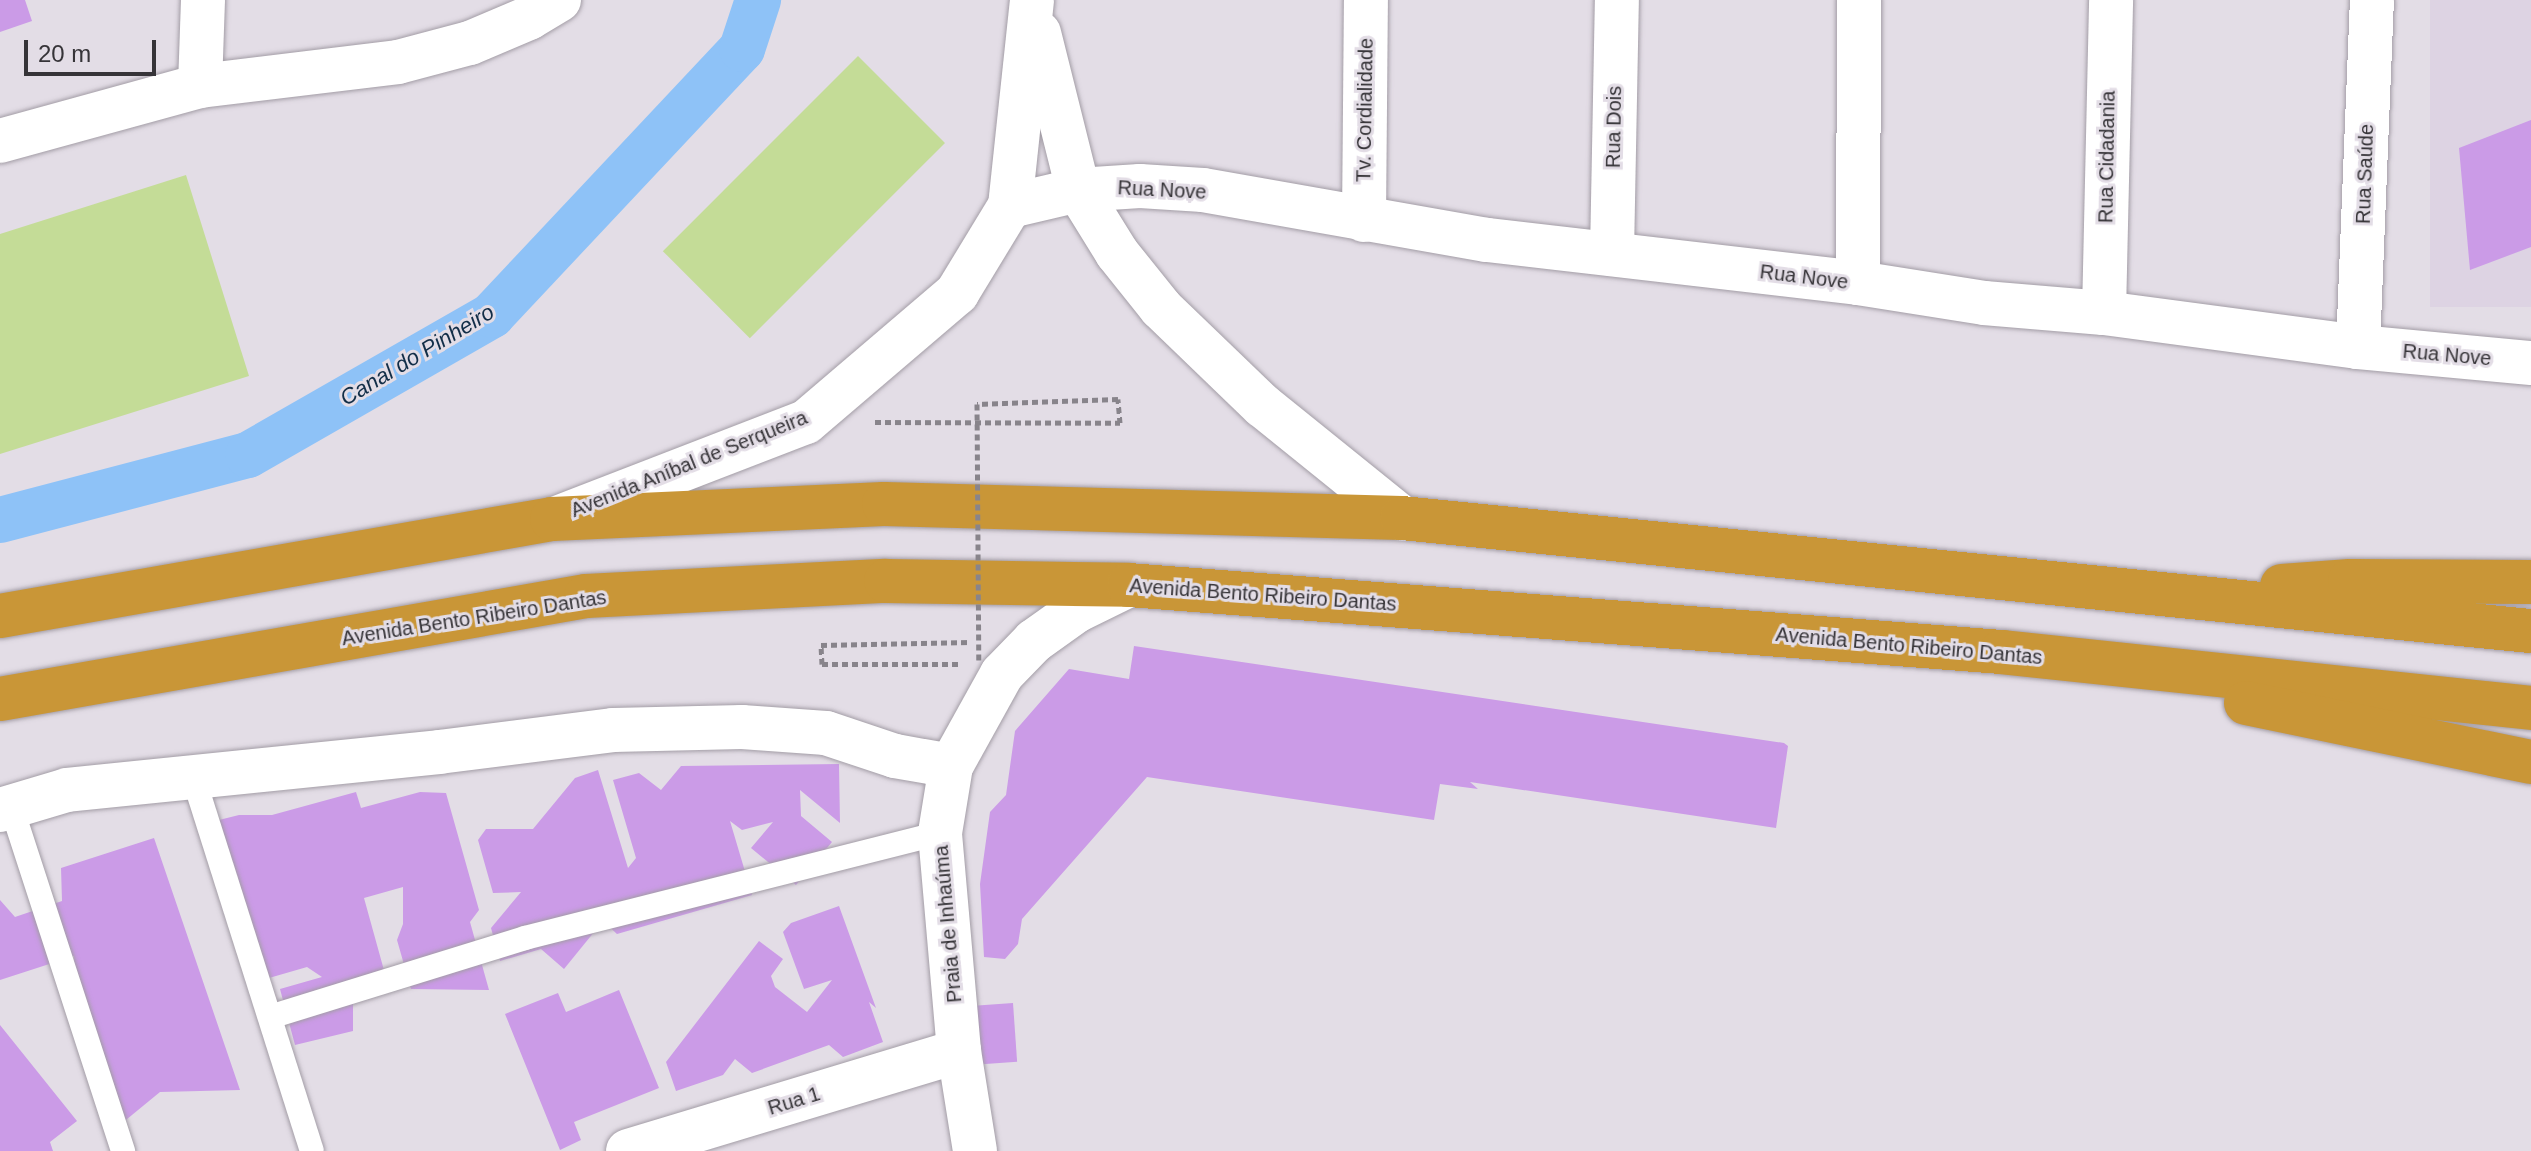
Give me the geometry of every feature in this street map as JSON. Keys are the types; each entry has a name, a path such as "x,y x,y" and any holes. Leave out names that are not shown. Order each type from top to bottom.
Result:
{"highway":[{"path":"0,616 552,519 884,504 1402,518 2531,631"},
{"name":"Avenida Bento Ribeiro Dantas","path":"0,699 586,596 886,581 1129,585 2001,652 2531,708"},
{"path":"2164,595 2350,581 2531,582"},
{"path":"2001,652 2531,762"}],"street":[{"path":"200,86 203,0"},
{"path":"0,141 200,86 398,62 470,43 529,18 559,0"},
{"name":"Tv. Cordialidade","path":"1364,220 1366,0"},
{"name":"Rua Dois","path":"1612,254 1617,0"},
{"path":"1858,283 1859,0"},
{"name":"Rua Cidadania","path":"2104,313 2111,0"},
{"name":"Rua Saúde","path":"2358,347 2372,0"},
{"name":"Avenida Aníbal de Serqueira","path":"1032,2 1078,190 1117,253 1161,308 1263,406 1402,518"},
{"name":"Avenida Aníbal de Serqueira","path":"552,519 806,422 957,293 1010,206 1032,2"},
{"name":"Rua Nove","path":"1010,206 1078,190 1140,186 1203,190 1487,240 1858,283 1984,303 2104,313 2358,347 2531,363"},
{"name":"Praia de Inhaúma","path":"975,1151 959,1051 940,833 951,766 1002,674 1034,641 1076,611 1129,585"},
{"path":"6,808 67,790 439,752 613,730 684,726 826,733 895,756 951,766"},
{"name":"Rua 1","path":"628,1151 959,1051"}],"lane":[{"path":"193,776 312,1151"},
{"path":"6,808 123,1151"},
{"path":"270,1017 525,938 940,833"}],"path":[{"path":"806,422 1120,423 1118,399 977,404 979,664 822,664 821,645 1034,641"}],"shaded area":[{"path":"2430,0 2531,0 2531,307 2430,307"}],"green space":[{"path":"858,56 945,143 750,338 663,251"},
{"path":"186,175 249,376 0,454 0,234"}],"building":[{"path":"0,0 25,0 32,21 0,32"},
{"path":"2531,120 2531,247 2470,270 2459,148"},
{"path":"1134,646 1784,743 1788,746 1776,828 1470,782 1478,789 1440,784 1434,820 1147,777 1022,919 1018,944 1005,959 984,957 980,884 990,812 1006,795 1015,731 1069,669 1129,679"},
{"path":"839,764 840,823 800,790 801,816 832,842 796,885 751,848 773,822 742,830 730,821 752,895 617,934 603,921 564,969 541,949 500,961 491,928 521,892 493,893 478,840 486,829 533,829 575,778 598,770 628,868 636,858 613,780 639,773 661,790 681,766"},
{"path":"356,792 361,808 420,792 446,793 479,910 470,922 489,990 411,989 397,940 403,924 403,887 364,898 390,992 353,1001 353,1031 295,1045 280,989 322,977 307,967 269,978 215,821 239,815 272,815"},
{"path":"154,838 240,1090 160,1092 121,1124 75,989 74,956 0,980 0,900 15,917 62,901 61,868"},
{"path":"839,906 876,1008 869,1002 883,1042 843,1057 829,1045 752,1073 735,1059 723,1075 676,1091 666,1062 759,941 783,959 771,976 775,987 807,1012 832,980 804,989 783,932 791,923"},
{"path":"619,990 659,1088 574,1122 581,1140 560,1150 505,1014 558,993 566,1012"},
{"path":"1013,1003 1017,1062 964,1066 960,1007"},
{"path":"0,1025 77,1121 50,1142 53,1151 0,1151"}],"waterway":[{"name":"Canal do Pinheiro","path":"0,520 248,455 492,315 742,49 758,0"}]}
